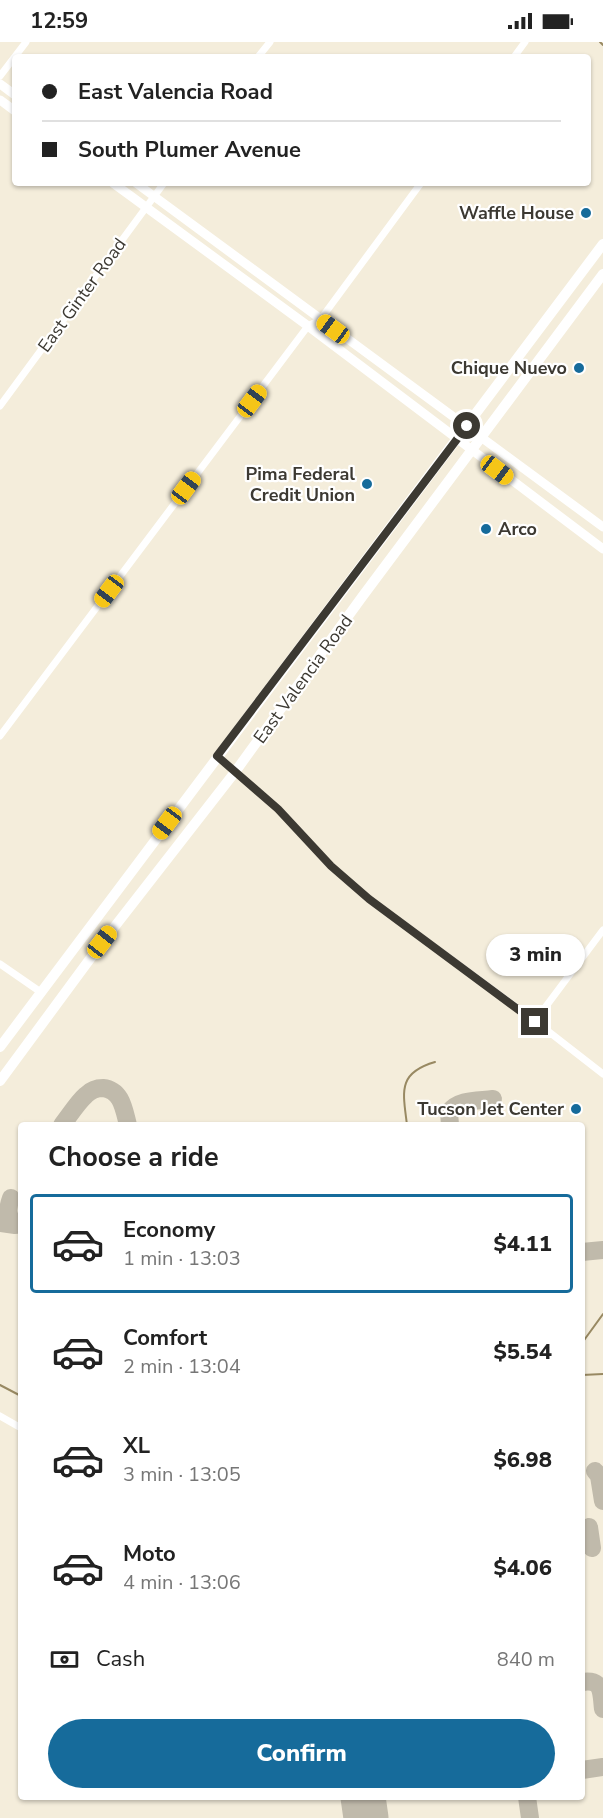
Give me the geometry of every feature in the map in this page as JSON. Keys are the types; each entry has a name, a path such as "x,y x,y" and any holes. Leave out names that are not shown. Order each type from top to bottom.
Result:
{"main road":[{"path":"117,186 308,326 603,549"},
{"path":"140,186 603,527"},
{"name":"East Valencia Road","path":"0,1047 603,244"},
{"path":"588,264 603,274"},
{"name":"East Valencia Road","path":"0,1081 98,948 235,772 362,597 603,274"},
{"path":"346,586 362,597"}],"street":[{"path":"17,54 26,42"},
{"path":"260,54 270,42"},
{"path":"0,76 12,60"},
{"name":"East Ginter Road","path":"0,406 162,186"},
{"path":"0,736 308,326 320,320 419,186"},
{"path":"217,756 278,809 331,866 369,899 603,1074"},
{"path":"535,1022 603,930"},
{"path":"0,964 42,993"},
{"path":"0,1416 18,1426"}],"waterway":[{"path":"600,42 603,45"},
{"path":"407,1122 404,1093 408,1078 414,1072 435,1062"},
{"path":"585,1339 603,1314"},
{"path":"585,1375 603,1374"},
{"path":"0,1385 18,1394"}],"taxiway":[{"path":"64,1122 88,1093 98,1088 109,1090 118,1097 127,1122"},
{"path":"450,1122 449,1112 458,1105 469,1101 493,1099"},
{"path":"0,1223 15,1225 8,1212 11,1198"},
{"path":"585,1252 603,1250"},
{"path":"595,1471 599,1476 603,1501"},
{"path":"589,1527 592,1548"},
{"path":"585,1682 594,1683 600,1688 603,1709"},
{"path":"585,1770 603,1767"},
{"path":"527,1800 530,1818"}],"runway":[{"path":"363,1800 366,1818"}],"place":[{"name":"Waffle House","path":"586,213"},
{"name":"Chique Nuevo","path":"579,368"},
{"name":"Pima Federal Credit Union","path":"367,484"},
{"name":"Arco","path":"486,529"},
{"name":"Tucson Jet Center","path":"576,1109"}],"route":[{"path":"467,426 217,756 278,809 345,879 535,1022"}]}
